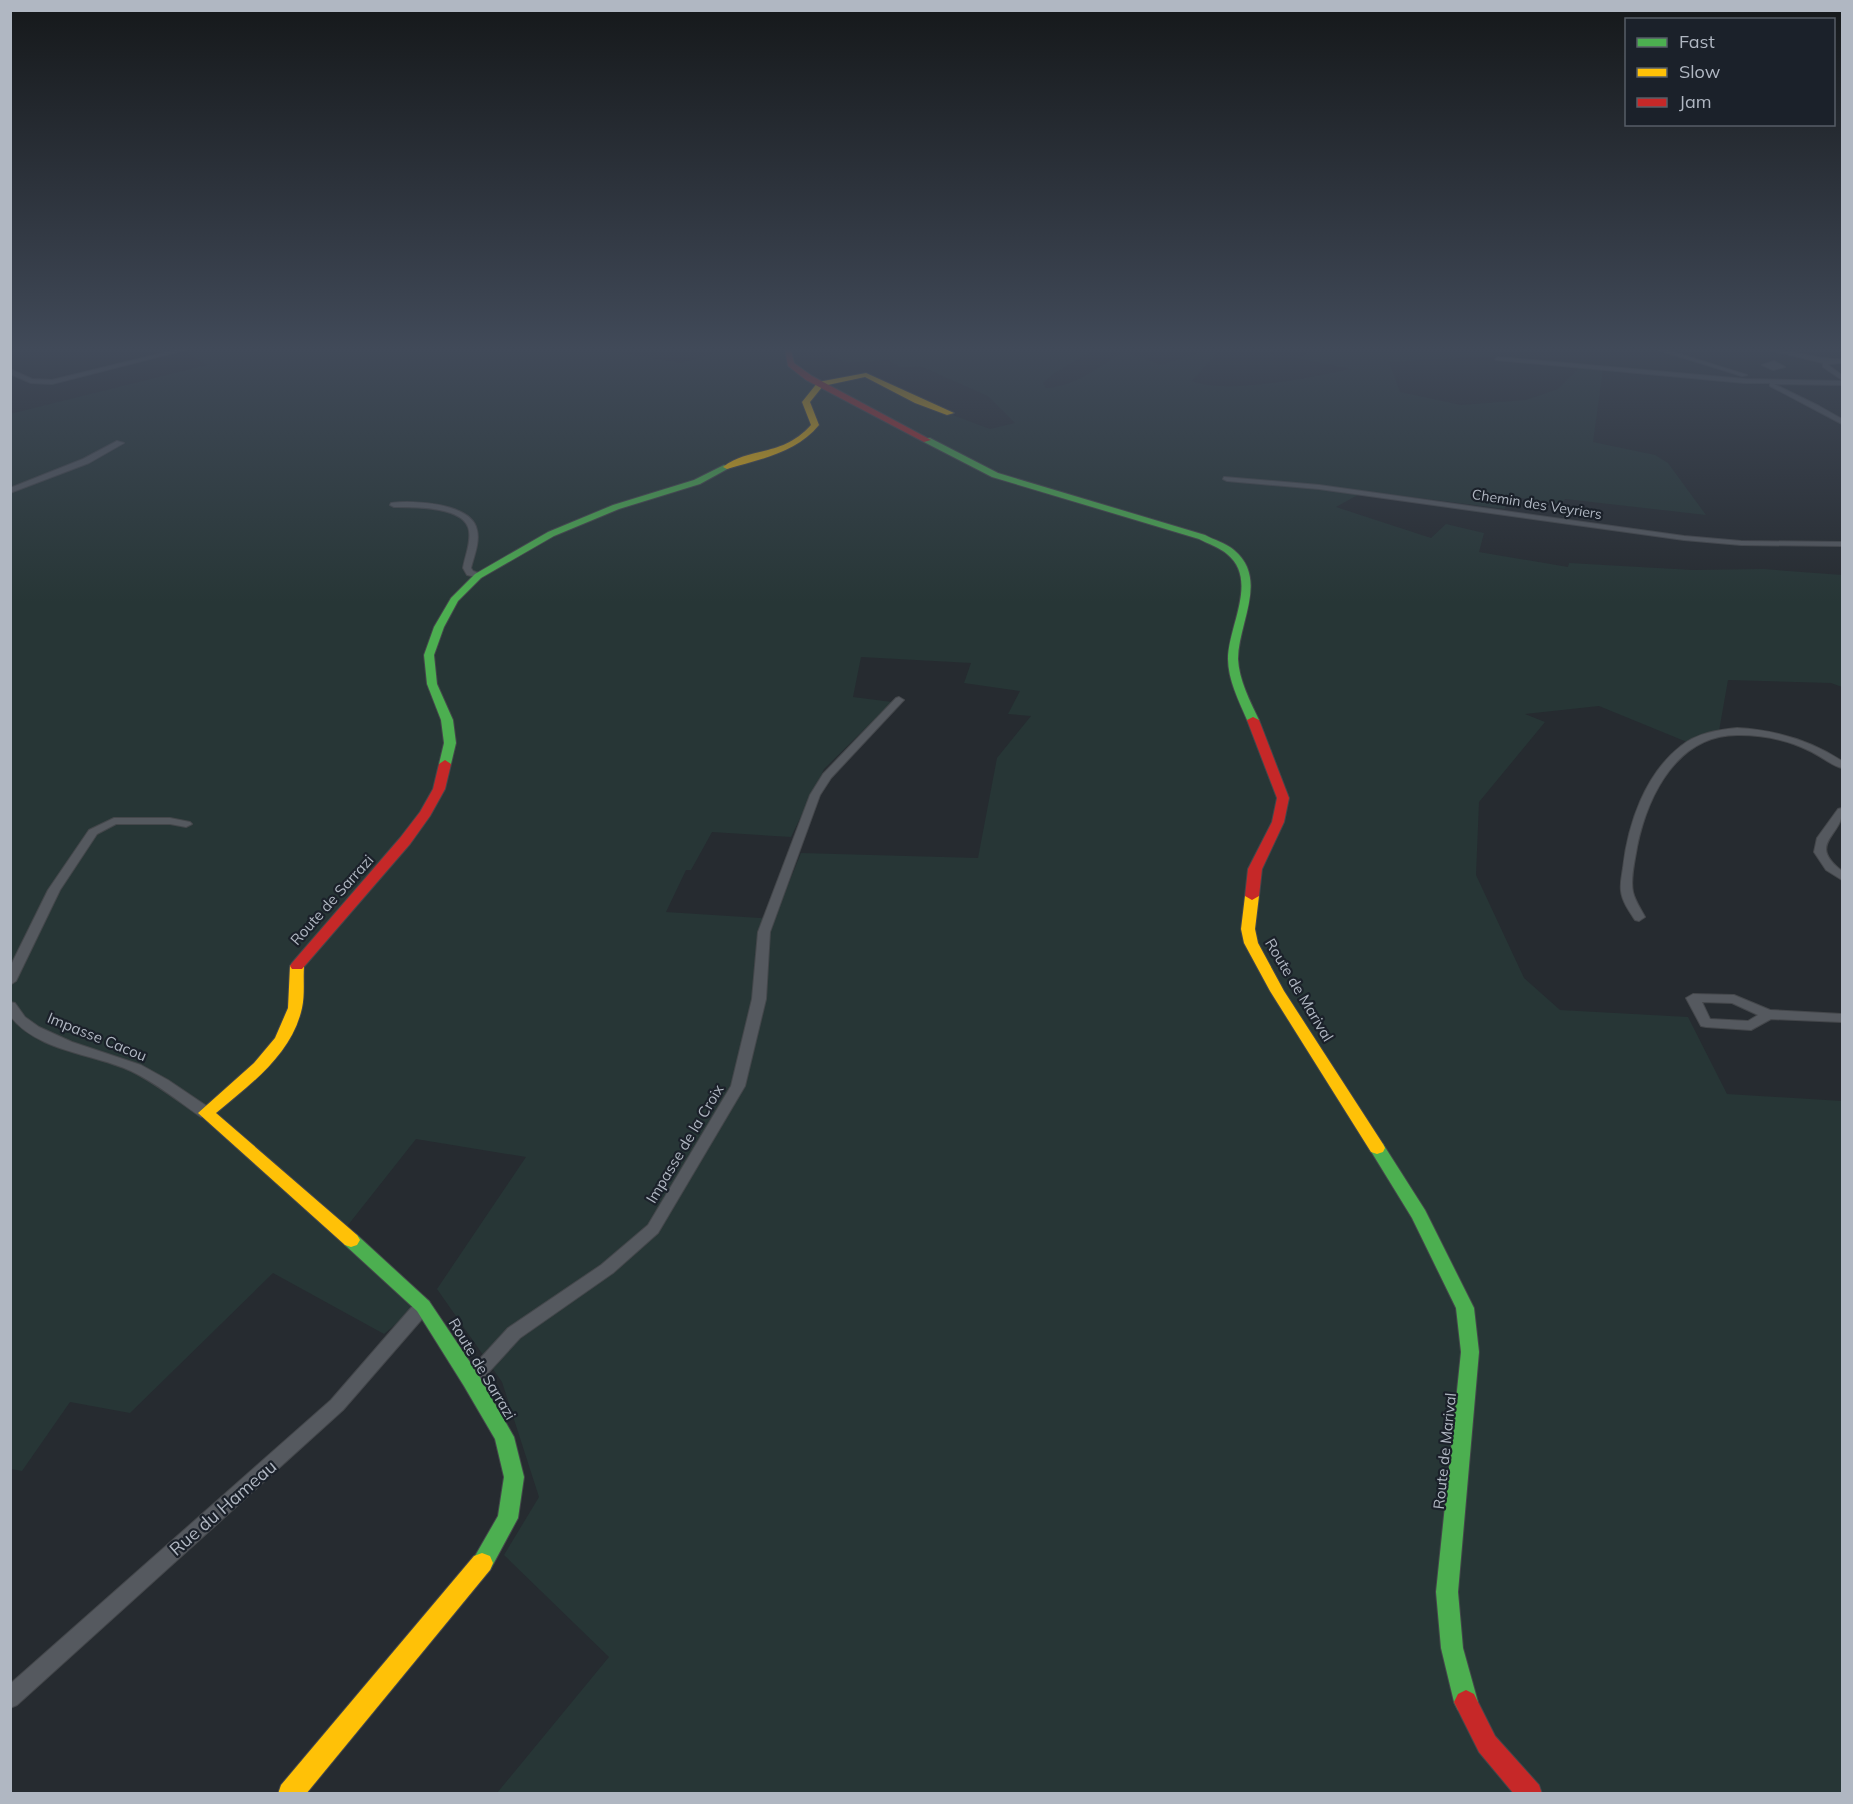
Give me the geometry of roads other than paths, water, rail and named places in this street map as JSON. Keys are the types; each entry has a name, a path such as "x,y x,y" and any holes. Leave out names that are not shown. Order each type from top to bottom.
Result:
{"street":[{"name":"Route de Sarrazi","path":"290,1794 486,1558 508,1518 514,1477 504,1437 471,1380 423,1306 399,1282 206,1113 250,1075 275,1048 289,1026 295,1007 294,978 298,962 405,841 435,797 450,743 447,720 432,684 429,655 439,627 454,600 478,576 552,534 616,507 698,482 741,460 786,447 806,434"},
{"name":"Route de Marival","path":"917,434 995,475 1202,537 1227,549 1245,567 1248,582 1236,627 1233,661 1240,688 1281,786 1283,806 1278,822 1255,868 1248,920 1251,943 1277,991 1419,1215 1445,1262 1465,1308 1470,1352 1447,1592 1450,1632 1453,1654 1466,1702 1482,1736 1530,1794"},
{"path":"10,491 86,461 120,443"},
{"name":"Chemin des Veyriers","path":"1227,479 1319,487 1684,538 1741,543 1842,544"},
{"path":"394,505 422,505 459,513 467,518 473,526 473,535 467,568 470,573 478,576"},
{"name":"Impasse de la Croix","path":"471,1380 514,1333 607,1269 653,1228 738,1086 759,999 764,932 815,795 827,776 899,700"},
{"path":"1639,917 1627,892 1629,855 1634,831 1644,803 1657,782 1688,745 1720,734 1765,735 1810,747 1842,765"},
{"path":"1842,811 1821,840 1820,850 1822,860 1842,876"},
{"path":"10,981 54,890 93,832 114,821 170,821 186,824"},
{"path":"1768,1014 1751,1026 1707,1023 1693,998 1734,999 1768,1014 1842,1018"},
{"name":"Impasse Cacou","path":"10,1006 17,1018 28,1027 67,1046 135,1067 206,1113"},
{"name":"Rue du Hameau","path":"10,1698 337,1405 423,1306"}]}
